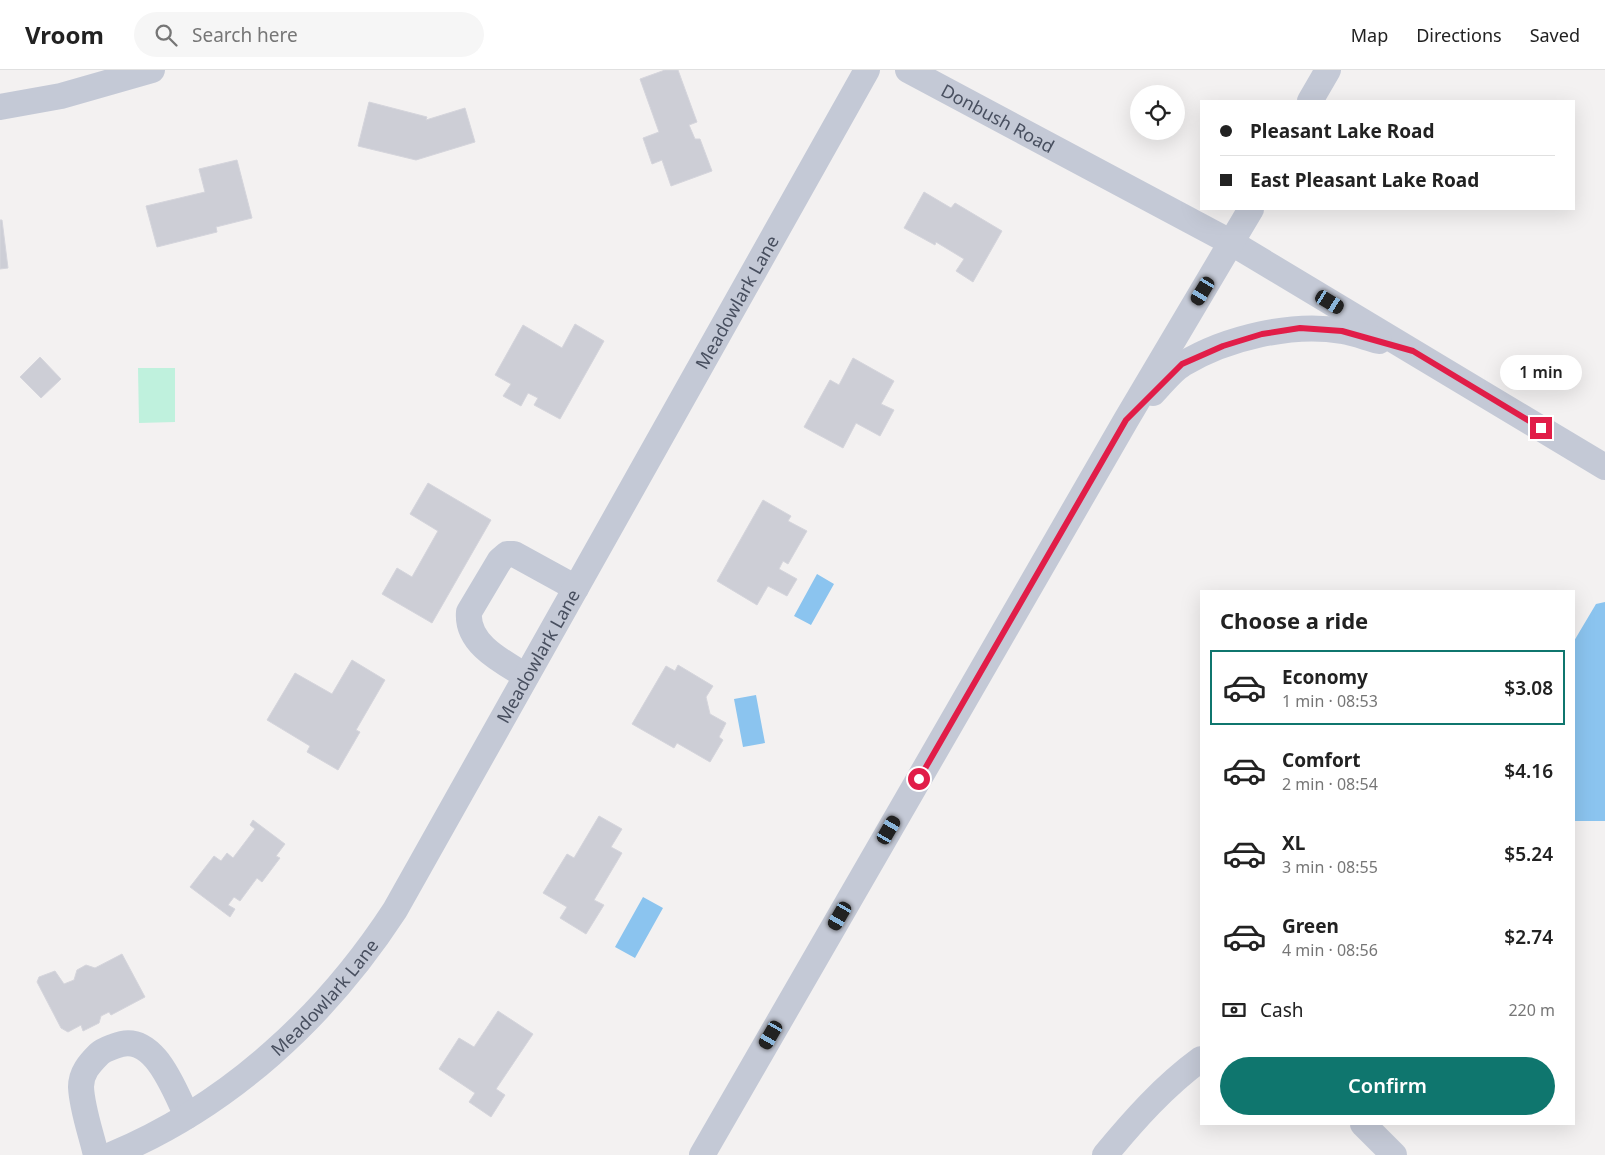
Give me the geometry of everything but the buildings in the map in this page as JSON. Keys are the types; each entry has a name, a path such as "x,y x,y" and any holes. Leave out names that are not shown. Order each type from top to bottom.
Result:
{"street":[{"path":"0,107 61,96 152,70"},
{"name":"Meadowlark Lane","path":"111,1155 187,1116 233,1085 285,1042 332,995 374,942 395,910 867,70"},
{"name":"Donbush Road","path":"908,70 1087,167 1232,242 1605,467"},
{"path":"1311,100 1328,70"},
{"path":"702,1155 1126,420 1249,210"},
{"path":"1126,420 1182,364 1223,346 1262,334 1300,328 1342,331 1413,351"},
{"path":"526,676 491,654 478,640 468,620 469,612 500,560 507,554 514,554 576,588"},
{"path":"96,1155 81,1086 85,1069 101,1052 124,1043 138,1044 148,1050 168,1078 187,1116"},
{"path":"1105,1155 1136,1117 1178,1077 1200,1060"},
{"path":"1363,1125 1394,1155"}],"green space":[{"path":"138,368 175,368 175,422 139,423"}],"water":[{"path":"817,574 834,584 811,625 794,616"},
{"path":"1605,602 1605,821 1575,821 1575,639 1596,604"},
{"path":"756,695 765,743 743,747 734,699"},
{"path":"643,897 663,908 635,958 615,947"}],"route":[{"path":"919,779 1126,420 1182,364 1223,346 1262,334 1300,328 1342,331 1413,351 1541,428"}]}
